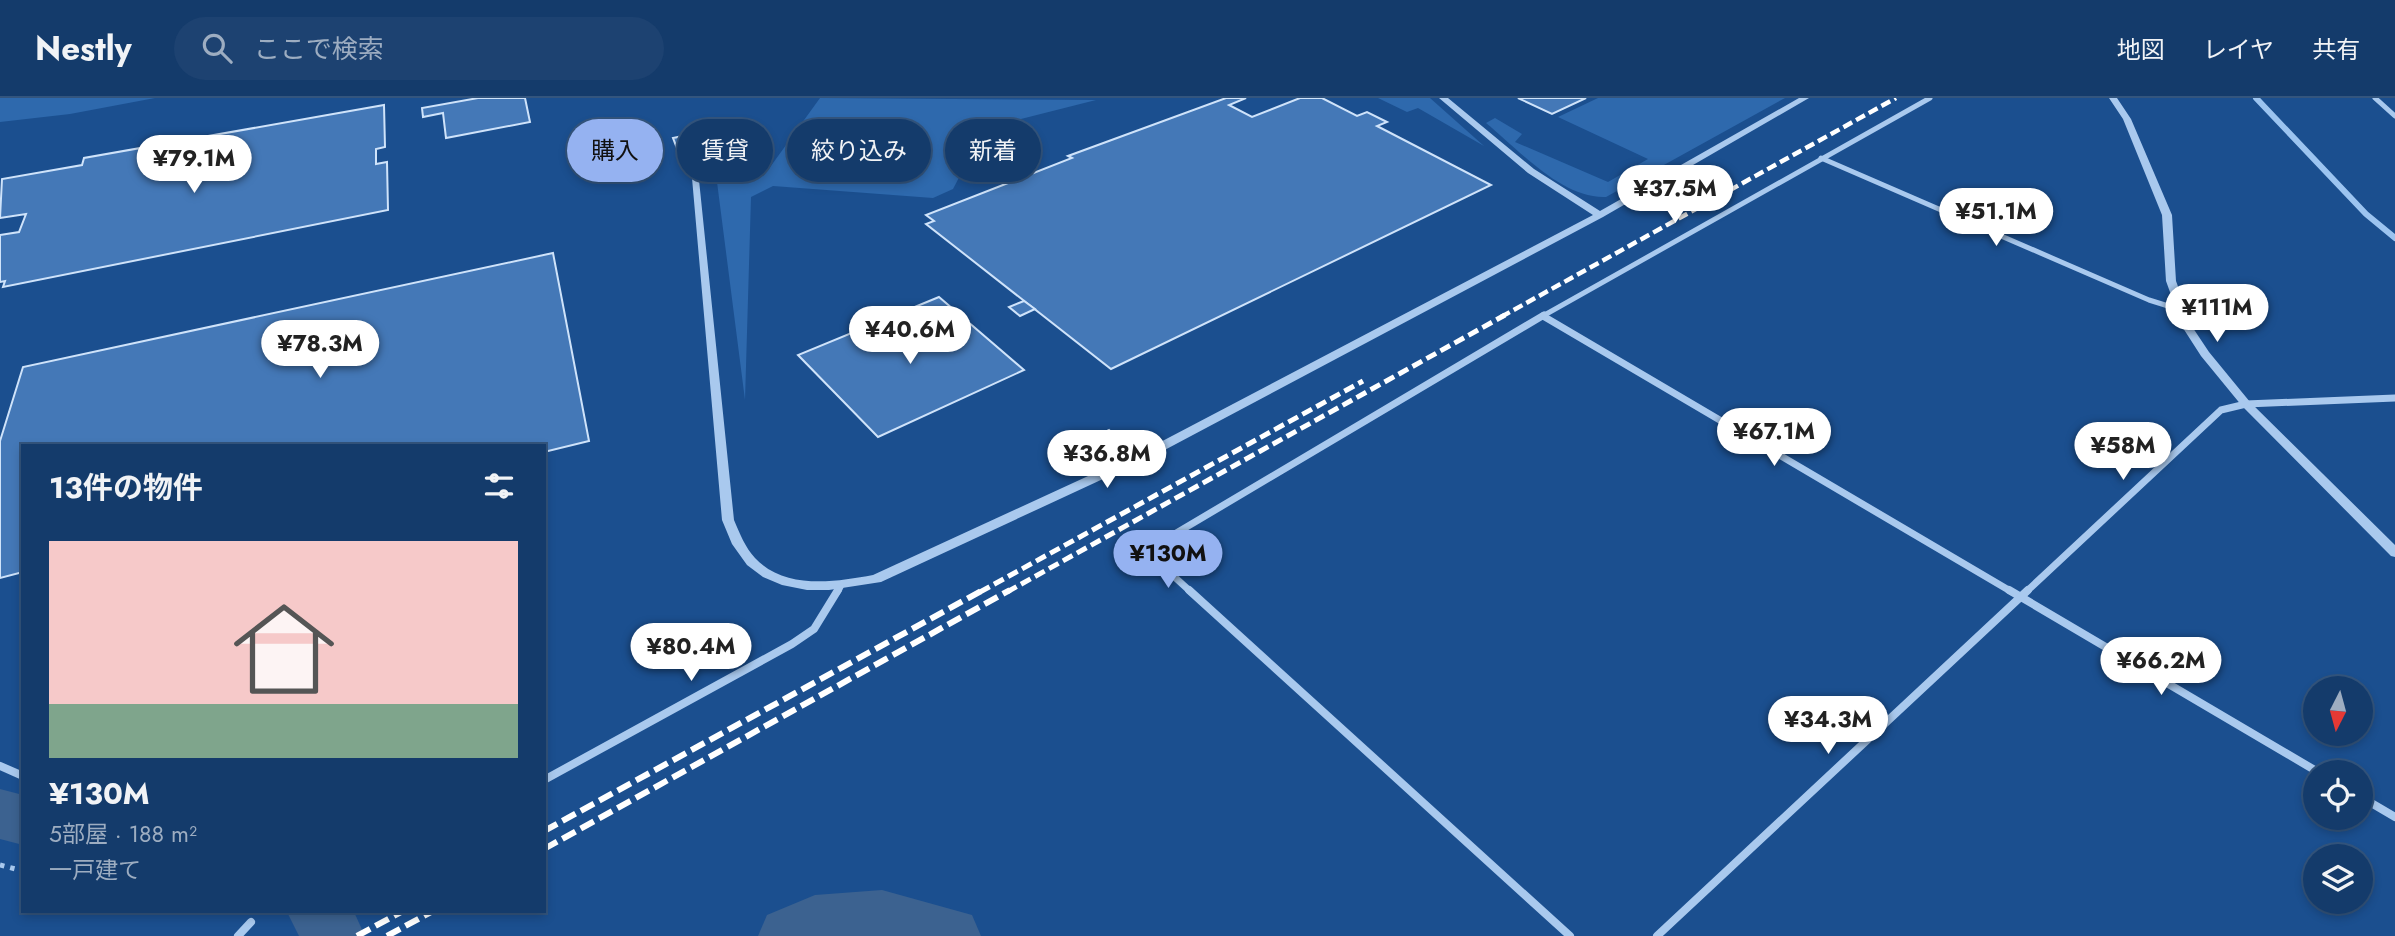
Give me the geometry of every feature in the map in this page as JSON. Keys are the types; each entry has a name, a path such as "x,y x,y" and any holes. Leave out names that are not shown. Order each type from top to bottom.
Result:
{"street":[{"path":"1443,98 1531,171 1600,215"},
{"path":"695,182 728,520 735,544 751,564 775,579 805,586 840,587 876,579 1154,450 1600,215 1805,98"},
{"path":"1570,936 1146,551 1543,316 1930,98"},
{"path":"2113,98 2127,119 2167,215 2171,281 2181,310 2205,354 2246,404 2395,553"},
{"path":"2375,98 2395,116"},
{"path":"1821,158 2150,300 2181,310"},
{"path":"1543,316 2303,763"},
{"path":"1657,936 2221,410 2246,404 2395,398"},
{"path":"546,779 792,644 814,629 840,587"},
{"path":"0,766 21,775"},
{"path":"2373,804 2395,817"},
{"path":"237,936 251,922"}],"path":[{"path":"0,865 21,871"}],"shaded area":[{"path":"0,98 155,98 70,114 0,122"},
{"path":"820,98 1096,100 1021,119 945,119 945,182 957,182 953,189 933,198 773,186 751,197 745,400 717,182 773,182 773,163 787,144 787,182 931,182 931,119 805,119"},
{"path":"1378,98 1430,98 1484,146 1418,108 1407,112"},
{"path":"1598,98 1785,98 1606,197 1590,196 1557,182 1486,123 1495,118 1522,134 1515,142 1608,182 1648,159 1558,117"}],"building":[{"path":"478,98 525,98 530,122 446,138 443,113 423,117 422,108"},
{"path":"1226,98 1246,98 1229,105 1252,117 1300,98 1322,98 1357,116 1367,112 1387,122 1377,126 1491,185 1111,369 926,224 934,221 926,215 1011,182 1041,182 1041,170 1072,158 1068,156"},
{"path":"1518,98 1586,98 1552,114"},
{"path":"384,105 385,147 376,149 376,164 387,162 388,210 3,287 5,281 0,282 0,235 19,232 26,214 0,218 2,179 82,165 84,158"},
{"path":"553,253 589,441 546,452 546,444 21,444 21,573 0,578 0,441 23,367"},
{"path":"939,297 1024,370 878,437 798,355"},
{"path":"1024,301 1035,309 1020,316 1009,307"},
{"path":"1109,430 1120,440 1093,453 1082,444"}],"waterway":[{"path":"2256,98 2366,214 2395,238"},
{"path":"0,814 21,819"},
{"path":"319,913 334,936"},
{"path":"789,936 815,924 882,918 950,936"}],"railway":[{"path":"1501,317 1896,98"},
{"path":"1007,592 1505,315"},
{"path":"980,592 1363,381"},
{"path":"546,830 983,590"},
{"path":"546,848 1010,590"},
{"path":"357,936 399,913"},
{"path":"387,936 429,913"}]}
